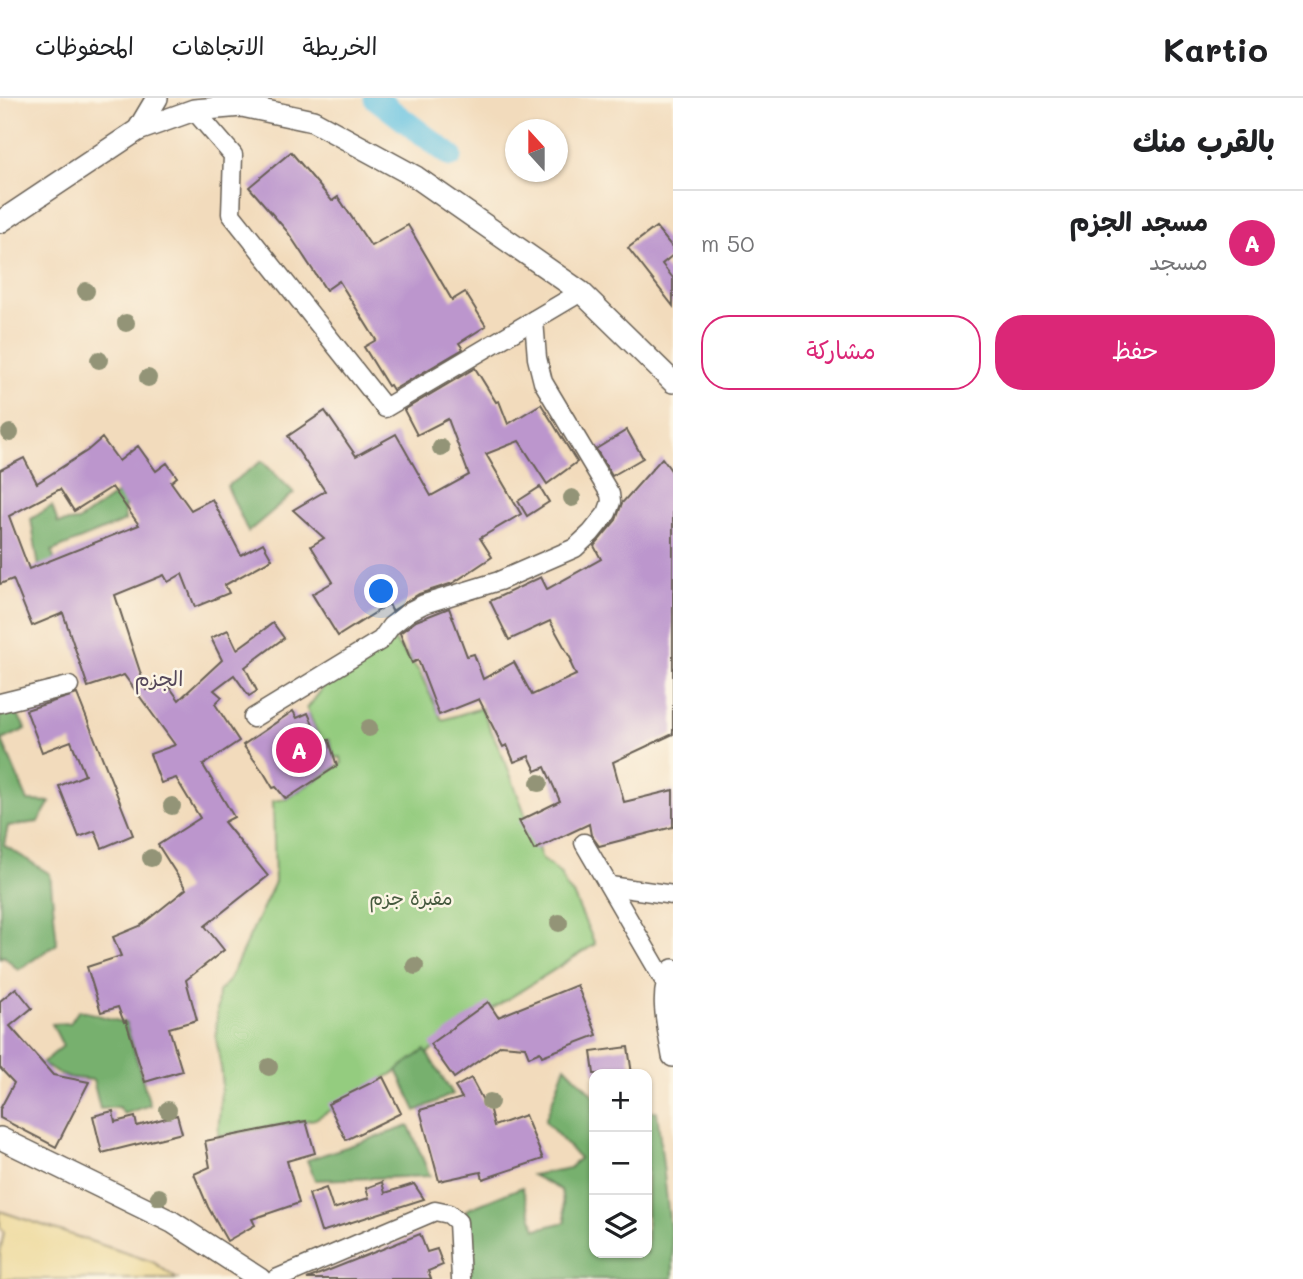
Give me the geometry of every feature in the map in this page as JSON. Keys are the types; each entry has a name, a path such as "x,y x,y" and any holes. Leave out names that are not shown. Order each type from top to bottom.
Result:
{"street":[{"path":"138,130 157,98"},
{"path":"189,104 233,155 231,215 385,408 581,292"},
{"path":"0,222 138,130 189,104 242,106 313,121 416,177 581,292 673,382"},
{"path":"253,718 381,640 391,625 410,611 499,580 575,548 607,513 610,494 543,382 537,358 534,320"},
{"path":"0,703 69,686"},
{"path":"584,843 669,976 667,1019 673,1056"},
{"path":"610,887 673,895"},
{"path":"0,1138 172,1222 260,1279"},
{"path":"276,1279 435,1211 449,1214 458,1222 461,1279"}],"green space":[{"path":"262,461 294,493 248,532 227,486"},
{"path":"120,491 128,501 124,508 125,521 52,551 58,575 40,574 31,519 52,506 58,523 78,521"},
{"name":"مقبرة جزم","path":"393,639 419,671 442,720 481,708 507,766 542,859 561,874 595,944 481,1016 433,1050 315,1119 218,1136 222,1074 216,1038 218,992 229,980 275,882 273,801 286,799 342,763 341,757 335,758 329,740 321,742 307,709 335,672"},
{"path":"12,705 26,729 2,740 28,801 50,802 38,822 8,826 4,845 50,874 57,944 18,970 4,956 0,958 0,709"},
{"path":"79,1010 126,1023 150,1105 124,1114 119,1107 100,1109 93,1080 66,1077 41,1064 63,1046 52,1024 70,1023"},
{"path":"425,1050 453,1094 416,1111 397,1070"},
{"path":"565,1066 589,1091 589,1258 652,1258 652,1112 657,1111 673,1254 673,1279 462,1279 466,1210 522,1187 536,1229 566,1222 561,1190 532,1175 570,1168 579,1158 545,1121"},
{"path":"409,1126 430,1176 315,1180 307,1160"}],"sand":[{"path":"0,1211 153,1262 177,1279 0,1279 0,1253 4,1232 0,1227"}],"building":[{"path":"291,152 332,201 338,197 371,246 408,225 452,300 465,292 486,326 459,343 463,349 393,390 388,386 364,347 376,340 339,281 326,290 287,231 249,187"},
{"path":"656,227 673,248 673,255 662,264 673,278 673,306 628,248"},
{"path":"475,368 496,402 499,401 508,424 541,404 577,462 547,484 519,441 486,454 521,514 480,538 492,557 453,583 419,594 392,611 389,604 338,636 312,594 333,582 311,546 324,538 293,510 325,491 288,436 325,411 356,456 396,434 431,496 469,475 448,419 417,435 404,410"},
{"path":"627,430 643,458 612,476 596,449"},
{"path":"102,438 119,461 138,446 156,471 167,463 177,477 171,482 191,510 212,499 241,555 263,543 272,559 225,585 229,593 195,607 182,574 168,582 164,575 115,595 146,690 163,678 179,700 222,660 211,638 228,630 237,649 273,623 284,638 245,667 257,691 249,696 234,675 214,690 222,697 215,704 239,741 203,765 234,817 224,822 268,876 205,926 224,950 186,980 197,1020 169,1028 182,1071 145,1082 126,1021 124,1022 118,1007 101,1012 87,967 121,956 113,937 140,926 186,889 158,845 200,818 176,778 161,783 150,754 175,745 124,675 88,687 63,613 32,626 13,579 0,584 0,470 24,458 37,483 87,451","holes":["112,487 139,525 29,569 9,516 60,489 74,511"]},
{"path":"662,458 673,473 673,734 613,762 624,802 673,790 673,827 599,846 591,835 589,824 534,850 519,821 560,801 545,767 536,771 529,756 514,762 507,745 503,747 479,699 439,715 418,660 412,663 400,633 416,621 449,608 467,656 474,654 483,679 514,662 532,695 576,675 570,662 572,661 550,621 509,640 490,601 541,577 547,589 601,559 594,546 616,520 622,503"},
{"path":"540,487 549,502 527,516 518,501"},
{"path":"77,694 133,835 102,848 95,831 79,837 59,786 85,775 71,741 42,752 26,710"},
{"path":"293,711 297,718 308,713 321,742 329,740 337,766 286,799 276,787 273,788 243,745"},
{"path":"577,985 597,1035 542,1056 540,1052 529,1057 525,1047 501,1045 454,1078 430,1044 488,1002 498,1017"},
{"path":"16,988 32,1008 10,1026 53,1075 89,1082 56,1147 0,1118 0,1109 14,1083 0,1068 0,1001"},
{"path":"628,1047 631,1069 593,1069 591,1052"},
{"path":"383,1077 401,1113 346,1140 328,1104"},
{"path":"471,1078 487,1108 489,1107 494,1126 525,1115 543,1159 483,1179 481,1172 439,1181 420,1110 462,1098 455,1087"},
{"path":"113,1111 115,1122 135,1117 137,1126 177,1115 182,1133 102,1153 93,1116"},
{"path":"306,1121 315,1153 287,1161 299,1203 252,1219 255,1225 227,1241 194,1174 210,1167 205,1141"},
{"path":"382,1182 385,1193 414,1184 424,1199 321,1232 309,1194 326,1188 333,1209 369,1198 366,1188"},
{"path":"420,1234 427,1252 437,1249 443,1265 428,1271 431,1279 307,1279"}],"waterway":[{"path":"375,98 451,156"}],"place":[{"name":"مسجد الجزم","path":"299,750"}],"district":[{"name":"الجزم","path":"159,677"}]}
